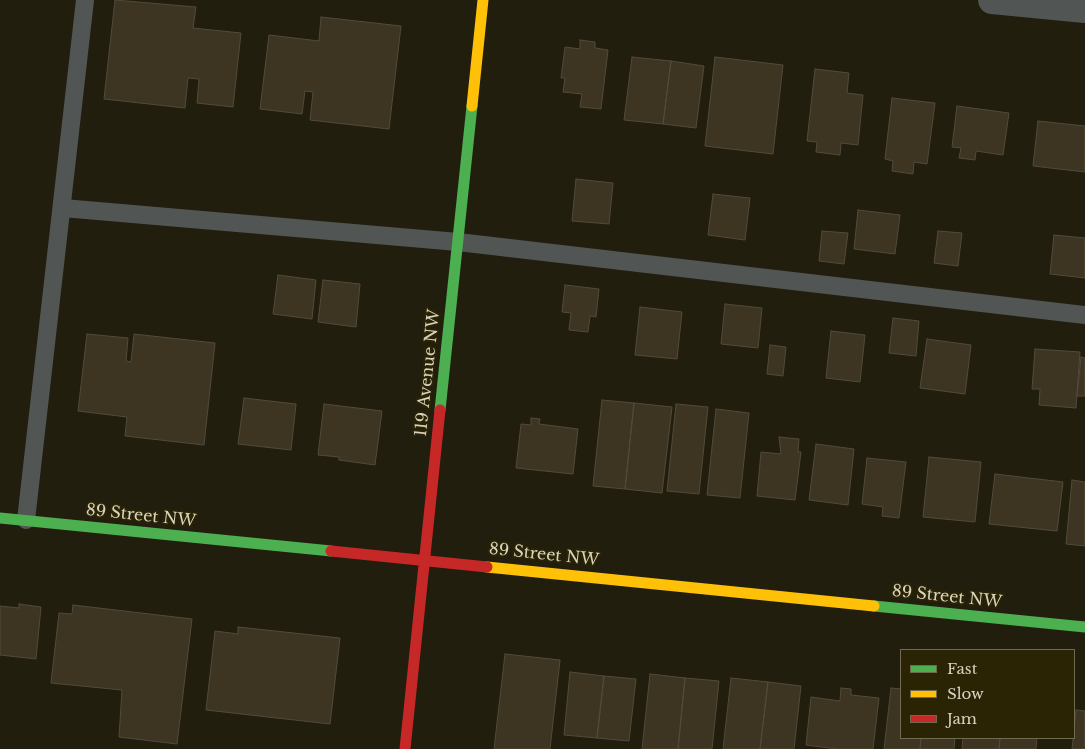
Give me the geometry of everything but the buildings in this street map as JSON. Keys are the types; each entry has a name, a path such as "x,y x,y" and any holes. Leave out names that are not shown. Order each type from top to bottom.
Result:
{"street":[{"name":"119 Avenue NW","path":"405,749 483,0"},
{"path":"992,0 1085,9"},
{"name":"89 Street NW","path":"0,518 1085,627"}],"lane":[{"path":"26,520 86,0"},
{"path":"63,208 458,242 1085,315"}],"traffic: fast":[{"path":"440,410 472,106"},
{"path":"0,518 331,551"},
{"path":"874,606 1085,627"}],"traffic: slow":[{"path":"472,106 483,0"},
{"path":"487,567 874,606"}],"traffic: jam":[{"path":"405,749 440,410"},
{"path":"331,551 487,567"}]}
